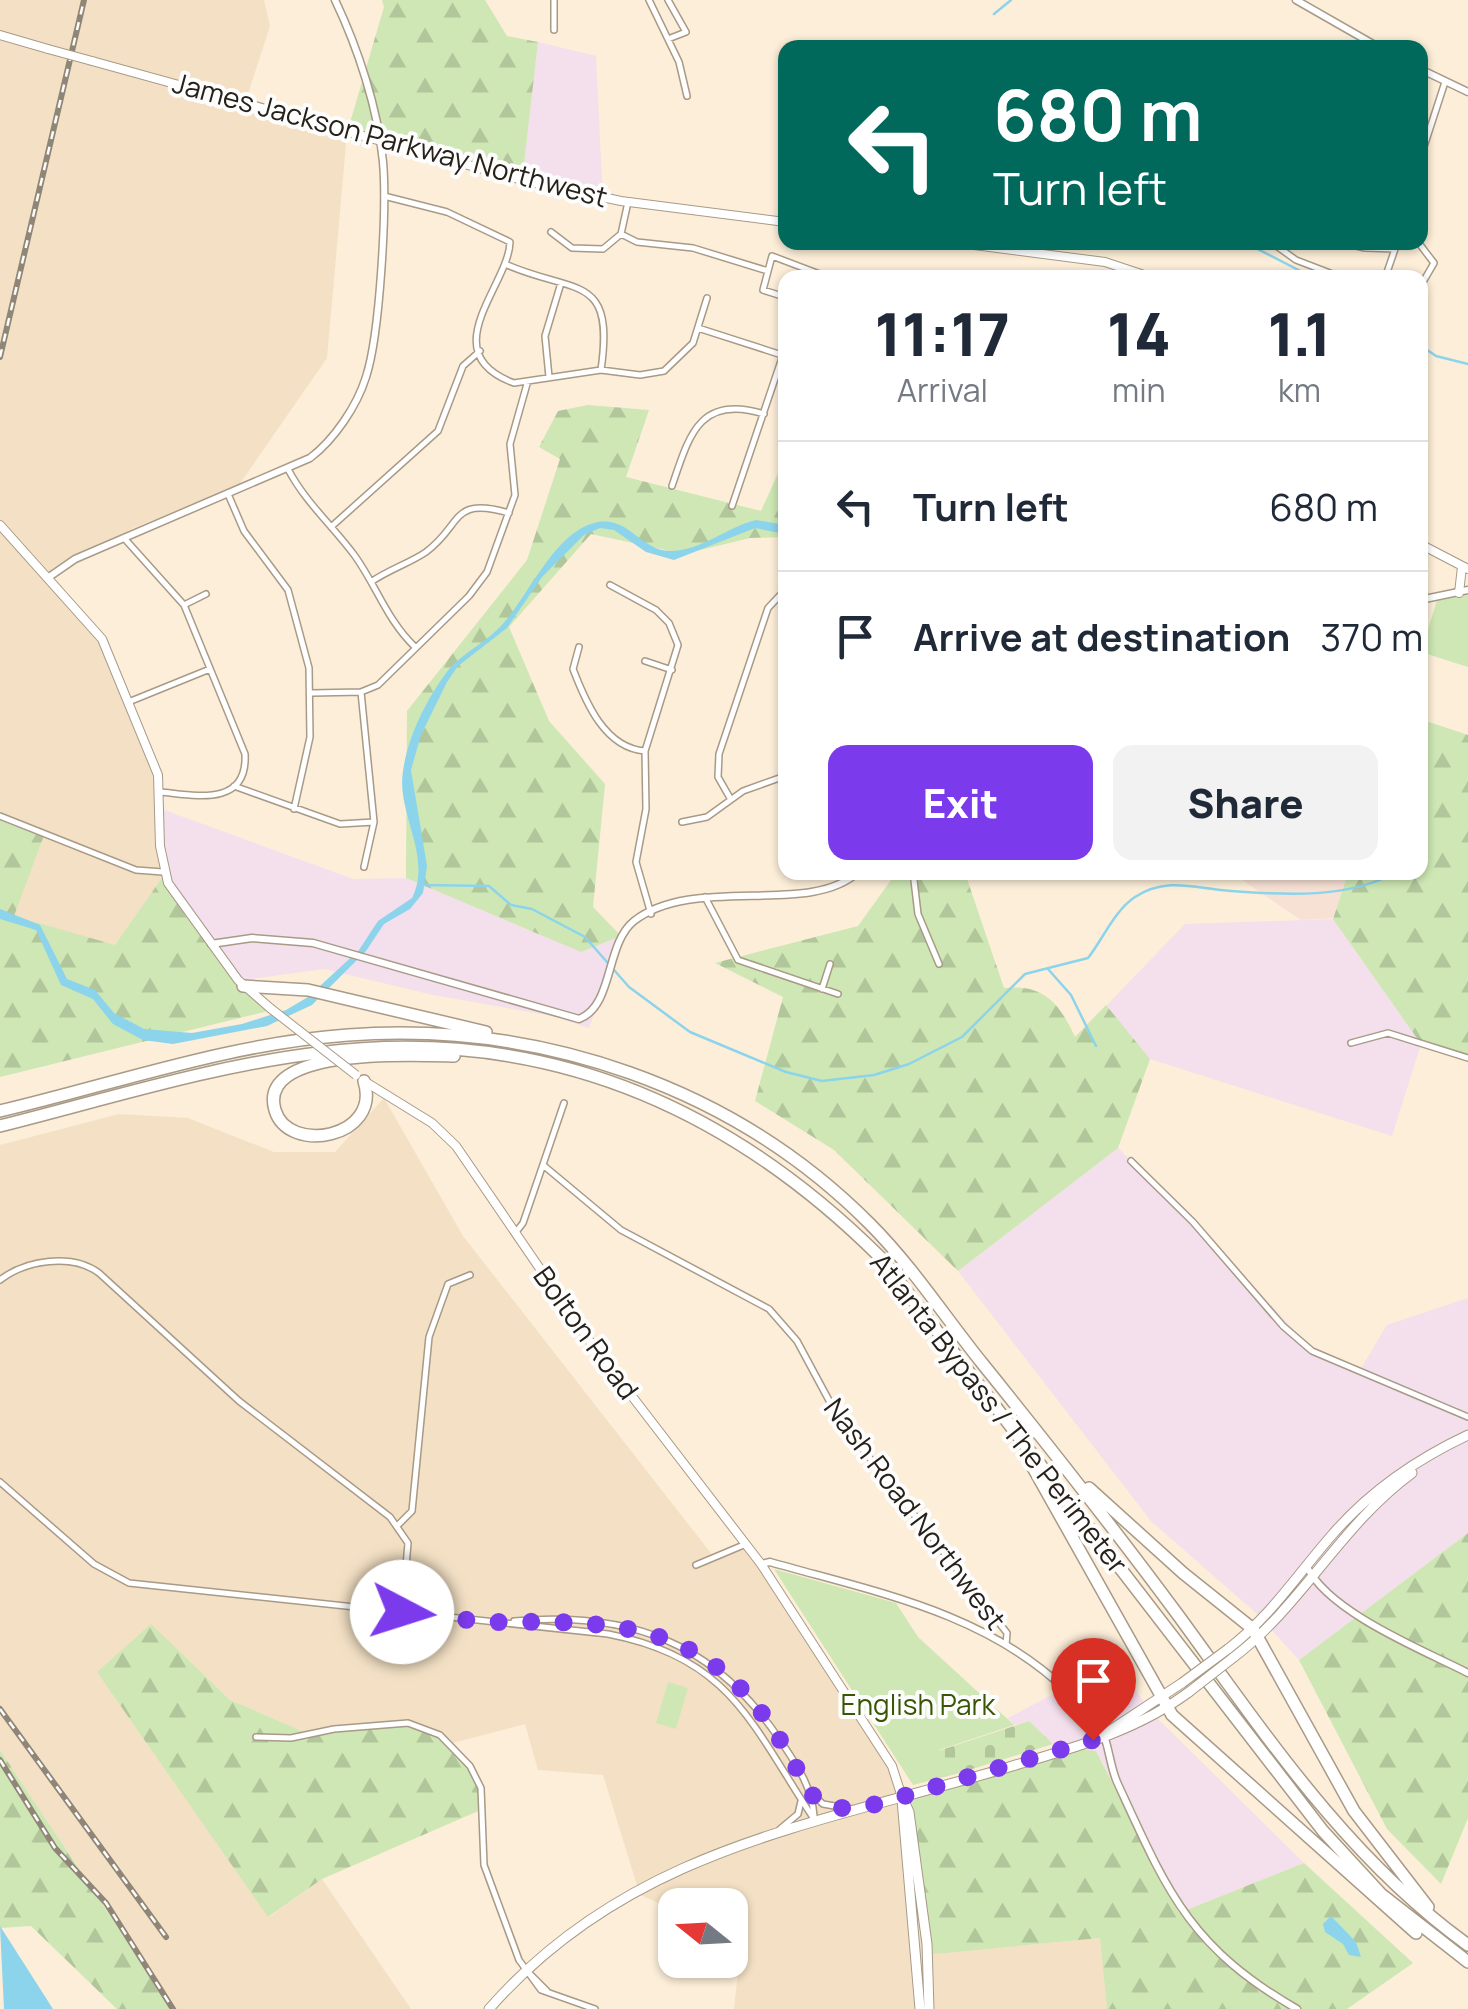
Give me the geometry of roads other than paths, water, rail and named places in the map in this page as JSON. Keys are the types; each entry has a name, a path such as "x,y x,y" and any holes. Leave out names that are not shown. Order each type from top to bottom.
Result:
{"highway":[{"path":"243,986 342,997 459,1023 504,1040"},
{"name":"Atlanta Bypass / The Perimeter","path":"0,1111 301,1040 396,1032 504,1040 576,1055 640,1076 727,1117 785,1154 873,1227 1043,1436 1339,1828 1386,1879 1468,1945"},
{"name":"Atlanta Bypass / The Perimeter","path":"0,1126 316,1053 424,1047 515,1056 589,1074 648,1095 728,1134 822,1201 880,1257 1322,1831 1381,1894 1468,1964"},
{"path":"360,1078 368,1097 364,1112 336,1132 300,1134 286,1128 275,1111 278,1085 290,1072 307,1065 378,1057 515,1056"},
{"path":"995,1404 1060,1510 1157,1701 1298,1824 1384,1908 1434,1947 1468,1964"},
{"path":"1043,1436 1123,1522 1257,1627 1354,1811 1446,1930"}],"main road":[{"name":"James Jackson Parkway Northwest","path":"0,35 526,181 628,202 778,221"},
{"path":"1014,250 1105,262 1129,270"},
{"name":"Bolton Road","path":"0,524 102,639 131,702 161,792 158,822 164,872 210,944 243,986 270,1008 360,1078 447,1136 590,1341 761,1564 892,1766 902,1798"},
{"path":"1428,548 1465,568 1463,592"},
{"path":"1103,1736 1157,1701 1186,1688 1231,1653 1387,1492 1468,1438"},
{"path":"489,2009 579,1925 636,1889 780,1828 902,1798 1116,1734 1157,1701"},
{"path":"902,1798 920,2009"},
{"path":"902,1798 909,1812 927,1944 929,2009"}],"street":[{"path":"49,576 76,559 288,468 327,443 366,380 384,196 380,140 350,34 335,0"},
{"path":"554,0 554,30"},
{"path":"649,0 688,96"},
{"path":"668,0 686,32 668,40"},
{"path":"1296,0 1366,40"},
{"path":"1428,73 1468,92"},
{"path":"1428,134 1445,82"},
{"path":"384,196 447,212 510,242 505,264 478,318 480,351 501,377 526,384 601,370 640,376 664,371 686,354 707,298"},
{"path":"550,232 572,248 596,250 621,234 628,202"},
{"path":"621,234 636,242 694,248 768,271"},
{"path":"1282,250 1322,270"},
{"path":"1424,250 1434,263 1428,273"},
{"path":"778,295 763,290 772,256 809,270"},
{"path":"505,264 588,293 603,311 606,330 601,370"},
{"path":"549,378 545,336 561,283"},
{"path":"698,328 778,354"},
{"path":"332,527 438,431 463,366 480,351"},
{"path":"732,506 778,373"},
{"path":"312,694 361,692 378,685 480,582 509,514 517,483 510,444 526,384"},
{"path":"672,486 688,438 703,419 731,408 764,414"},
{"path":"288,468 370,582 390,620 416,647"},
{"path":"228,494 244,531 292,599 312,694 308,755 294,809"},
{"path":"370,582 392,566 428,551 464,510 484,507 509,514"},
{"path":"124,538 184,605 245,754 244,771 234,785 196,798 161,792"},
{"path":"610,585 646,602 668,623 678,645 645,752 646,809 636,862 650,914"},
{"path":"1428,599 1463,592"},
{"path":"184,605 206,594"},
{"path":"730,798 718,778 718,754 768,608 778,597"},
{"path":"579,647 573,668 606,732 625,748 645,752"},
{"path":"645,661 672,670"},
{"path":"131,702 210,670"},
{"path":"361,692 374,822 364,867"},
{"path":"682,822 707,817 730,798 778,779"},
{"path":"234,785 340,824 374,822"},
{"path":"0,816 136,870 164,872"},
{"path":"210,944 272,938 332,949 578,1019 595,1008 629,926 650,914 704,897 824,890 849,880"},
{"path":"914,880 918,914 940,964"},
{"path":"704,897 738,960 838,994"},
{"path":"822,989 830,964"},
{"path":"1351,1042 1388,1033 1468,1058"},
{"path":"516,1232 523,1223 564,1103"},
{"path":"1131,1161 1312,1351 1468,1417"},
{"name":"Nash Road Northwest","path":"544,1165 622,1230 770,1309 797,1341 839,1419 1007,1634 1006,1645"},
{"path":"0,1280 10,1273 54,1261 74,1260 91,1267 239,1401 397,1526 408,1543 402,1612"},
{"path":"397,1526 412,1511 433,1319 448,1284 470,1275"},
{"path":"0,1482 94,1564 130,1583 507,1622 626,1638 676,1655 737,1701 814,1819"},
{"path":"696,1565 746,1544"},
{"path":"761,1564 770,1562 883,1592 967,1622 1060,1685 1098,1724 1115,1779 1187,1921 1248,1980 1297,2009"},
{"path":"1309,1572 1377,1626 1468,1673"},
{"path":"507,1622 548,1618 620,1625 652,1634 695,1654 733,1682 758,1708 811,1792 823,1804 853,1809"},
{"path":"256,1737 292,1738 408,1723 440,1735 478,1778 483,1793 482,1844 489,1884 532,1982 595,2009"},
{"path":"811,1792 814,1819"},
{"path":"780,1828 798,1814 800,1793"}],"water":[{"path":"756,520 778,524 778,533 755,528 674,560 646,552 614,530 600,528 584,535 542,577 507,628 458,666 421,735 411,770 427,866 423,893 410,909 384,924 366,951 312,1005 267,1026 173,1044 143,1040 113,1024 93,999 61,985 36,930 0,919 0,909 40,925 67,979 95,990 114,1013 144,1029 192,1033 242,1024 286,1010 308,997 359,950 378,921 412,898 417,882 417,851 402,787 405,758 419,719 446,673 509,617 565,540 594,523 606,522 670,551 703,543"},
{"path":"1331,1916 1356,1942 1361,1957 1349,1955 1343,1944 1325,1932 1323,1924"},
{"path":"0,1926 53,2009 4,2009"}],"waterway":[{"path":"994,14 1011,0"},
{"path":"1260,250 1298,270"},
{"path":"1428,350 1468,364"},
{"path":"423,885 489,886 511,905 532,909 585,937 629,987 690,1032 786,1072 822,1081 874,1075 909,1064 962,1037 1025,974 1088,958 1121,910 1147,891 1182,885 1316,893 1380,880"},
{"path":"1048,969 1071,995 1096,1046"}],"railway":[{"path":"0,357 84,0"},
{"path":"0,1709 166,1937"},
{"path":"0,1760 55,1848 106,1903 173,2009"}],"park label":[{"name":"English Park","path":"918,1705"}]}
